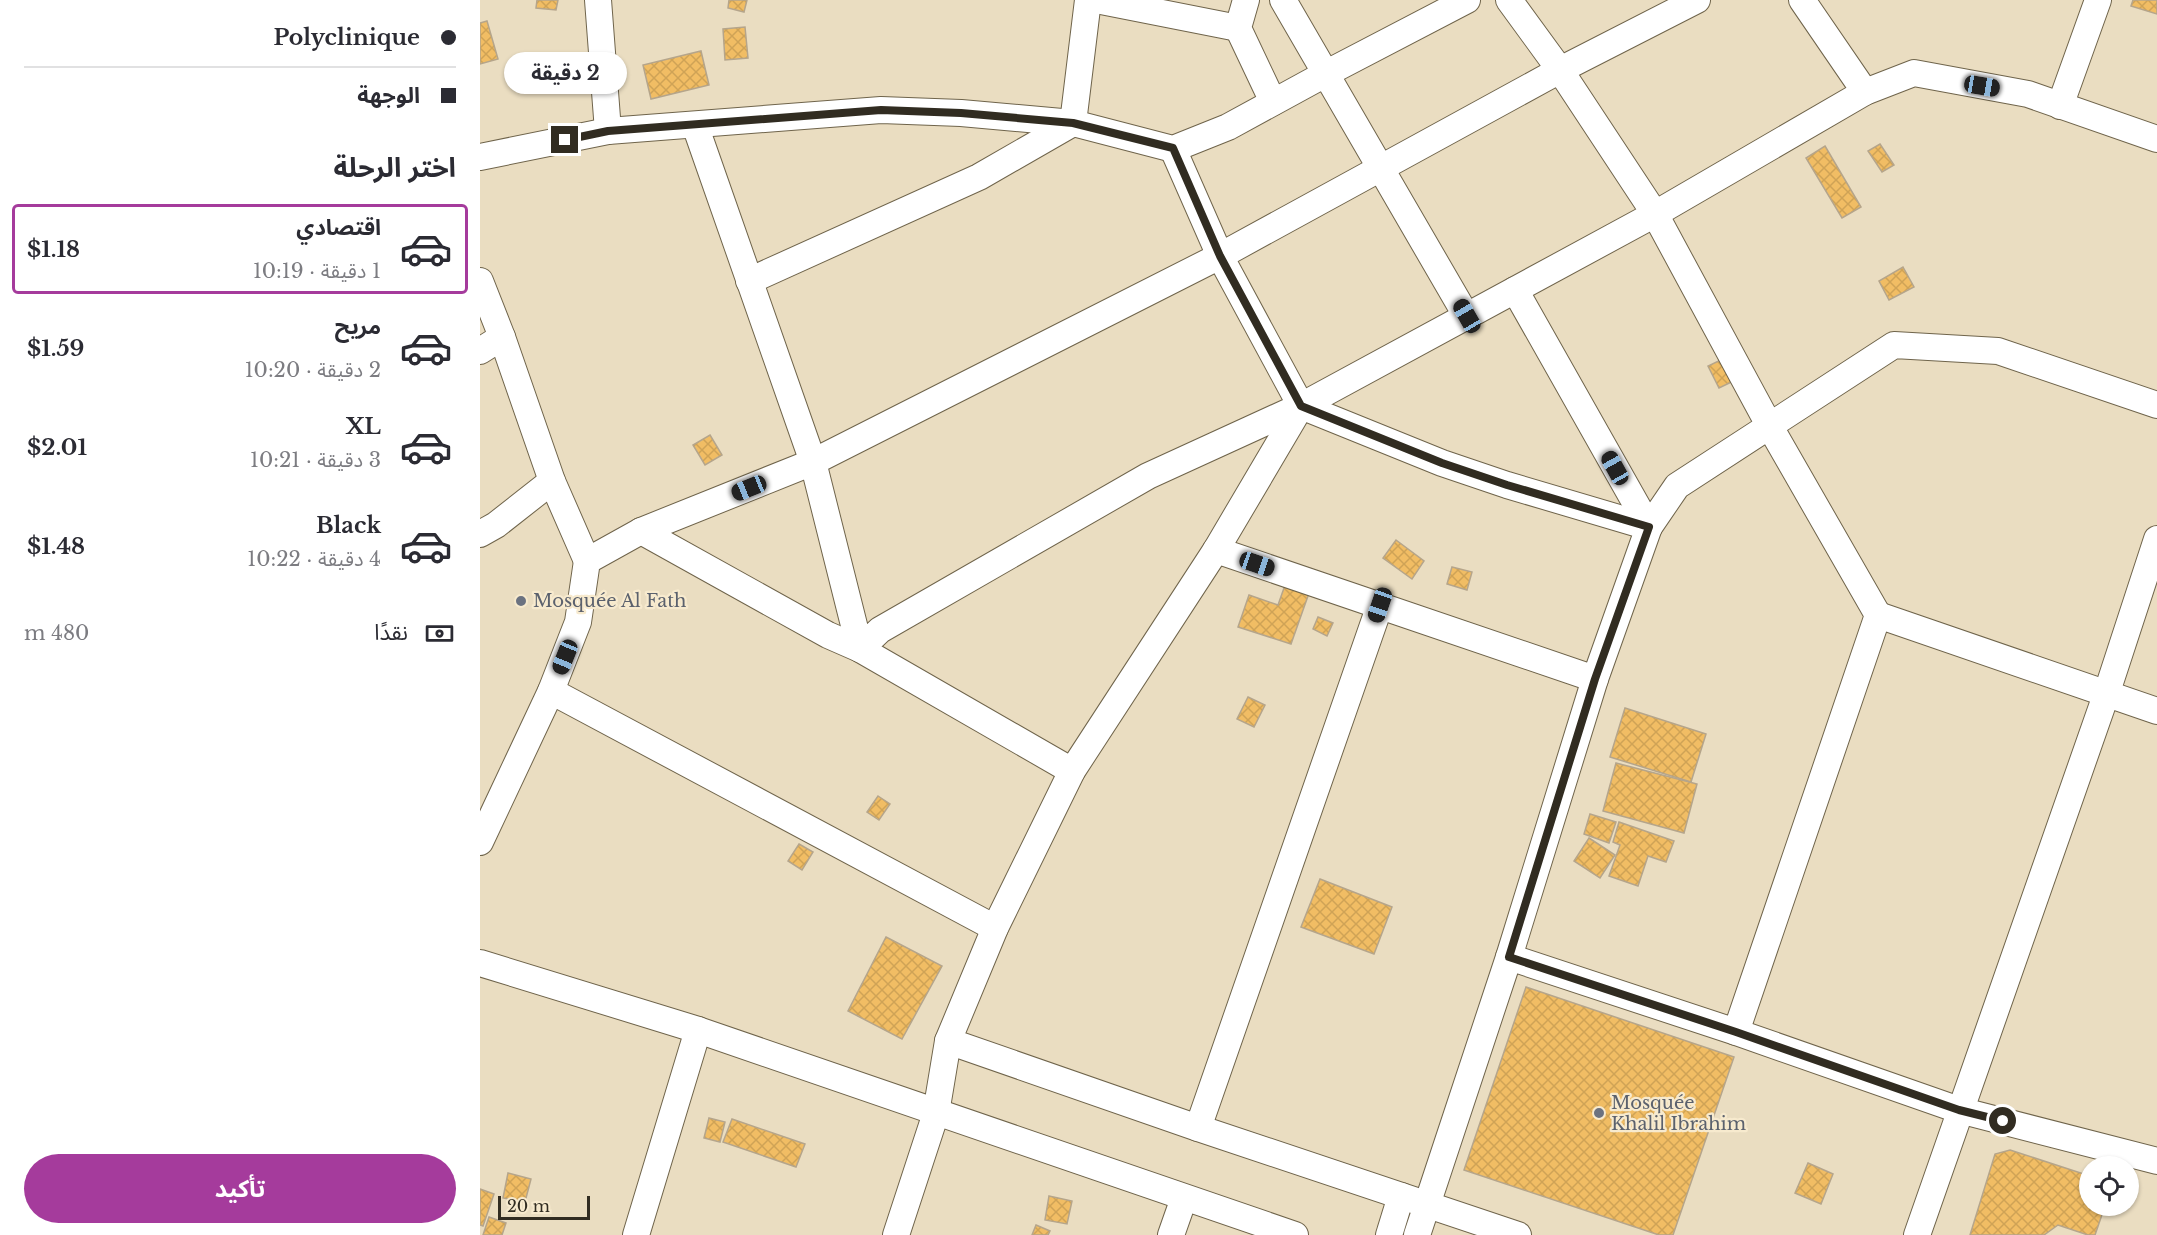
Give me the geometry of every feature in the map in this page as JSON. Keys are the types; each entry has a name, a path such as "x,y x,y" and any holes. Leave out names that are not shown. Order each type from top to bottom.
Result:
{"street":[{"path":"598,0 608,131"},
{"path":"1073,123 1089,0"},
{"path":"1096,0 1238,28"},
{"path":"1246,0 1238,28 1273,102"},
{"path":"1283,0 1467,316"},
{"path":"480,157 608,131 881,110 961,113 1073,123 1173,148 1228,127 1467,0"},
{"path":"1509,0 1560,70 1654,214 1769,425 1878,615 2157,711"},
{"path":"587,561 641,531 813,462 1220,256 1560,70 1697,0"},
{"path":"1802,0 1865,92"},
{"path":"2060,106 2098,0"},
{"path":"860,648 880,630 1148,476 1301,406 1654,214 1865,92 1914,74 2028,94 2157,139"},
{"path":"749,281 979,177 1073,123"},
{"path":"695,125 813,462 860,648"},
{"path":"1173,148 1220,256 1301,406 1442,463 1497,482 1649,527"},
{"path":"480,281 552,481 587,561 579,622 551,692 480,842"},
{"path":"1515,290 1649,527"},
{"path":"480,351 502,337"},
{"path":"1417,1235 1509,957 1595,679 1649,527 1677,486 1894,345 1998,351 2157,405"},
{"path":"896,1235 936,1113 948,1041 995,928 1072,771 1216,550 1301,406"},
{"path":"480,534 496,525 552,481"},
{"path":"641,531 828,635 860,648 1072,771"},
{"path":"1917,1235 2106,694 2157,539"},
{"path":"1216,550 1595,679"},
{"path":"1198,1128 1380,605"},
{"path":"1736,1032 1878,615"},
{"path":"551,692 995,928"},
{"path":"1509,957 1736,1032 1959,1110 2157,1161"},
{"path":"480,963 698,1030 1295,1235"},
{"path":"636,1235 698,1030"},
{"path":"948,1041 1198,1128 1518,1235"},
{"path":"1389,1235 1401,1196"},
{"path":"1171,1235 1184,1198"}],"building":[{"path":"537,0 558,0 556,10 536,8"},
{"path":"729,0 747,0 744,12 728,8"},
{"path":"2133,0 2157,0 2157,14 2131,6"},
{"path":"487,21 498,59 480,64 480,23"},
{"path":"745,27 748,58 725,60 723,29"},
{"path":"701,51 709,85 651,99 643,65"},
{"path":"1880,144 1894,165 1882,172 1868,151"},
{"path":"1825,146 1861,207 1842,218 1806,158"},
{"path":"1903,267 1914,287 1889,300 1879,281"},
{"path":"1729,356 1740,378 1719,388 1708,366"},
{"path":"710,435 722,455 705,465 693,445"},
{"path":"1396,540 1424,561 1412,579 1383,558"},
{"path":"1452,567 1472,572 1467,590 1447,584"},
{"path":"1290,571 1314,579 1291,644 1238,627 1249,595 1278,605"},
{"path":"1318,617 1333,623 1327,636 1313,629"},
{"path":"1248,697 1265,705 1254,727 1237,719"},
{"path":"1625,708 1706,734 1691,782 1610,757"},
{"path":"1616,763 1697,784 1684,833 1603,811"},
{"path":"878,796 890,804 879,820 867,812"},
{"path":"1590,814 1616,822 1609,843 1584,834"},
{"path":"1619,822 1674,841 1666,862 1648,856 1638,886 1609,876 1620,845 1613,842"},
{"path":"1589,838 1615,855 1600,878 1574,861"},
{"path":"799,844 813,852 802,870 788,861"},
{"path":"1320,879 1392,907 1374,954 1301,927"},
{"path":"886,937 942,966 902,1039 848,1011"},
{"name":"Mosquée Khalil Ibrahim","path":"1526,987 1734,1057 1673,1235 1659,1235 1464,1170"},
{"path":"709,1118 725,1122 720,1142 704,1138"},
{"path":"732,1119 805,1144 796,1167 723,1142"},
{"path":"2010,1150 2079,1172 2079,1216 2102,1216 2095,1235 2088,1235 2058,1225 2044,1235 1970,1235 1995,1154"},
{"path":"1808,1163 1833,1174 1821,1204 1795,1193"},
{"path":"508,1173 531,1179 525,1202 503,1198"},
{"path":"480,1189 494,1194 483,1226 480,1225"},
{"path":"1049,1196 1072,1201 1067,1224 1045,1220"},
{"path":"489,1217 506,1223 502,1235 483,1235"},
{"path":"1036,1225 1050,1231 1048,1235 1032,1235"}],"place":[{"name":"Mosquée Al Fath","path":"521,601"},
{"name":"Mosquée Khalil Ibrahim","path":"1599,1113"}],"route":[{"path":"565,140 608,131 881,110 961,113 1073,123 1173,148 1220,256 1301,406 1442,463 1507,485 1649,527 1595,679 1509,957 1736,1032 1959,1110 2003,1121"}]}
